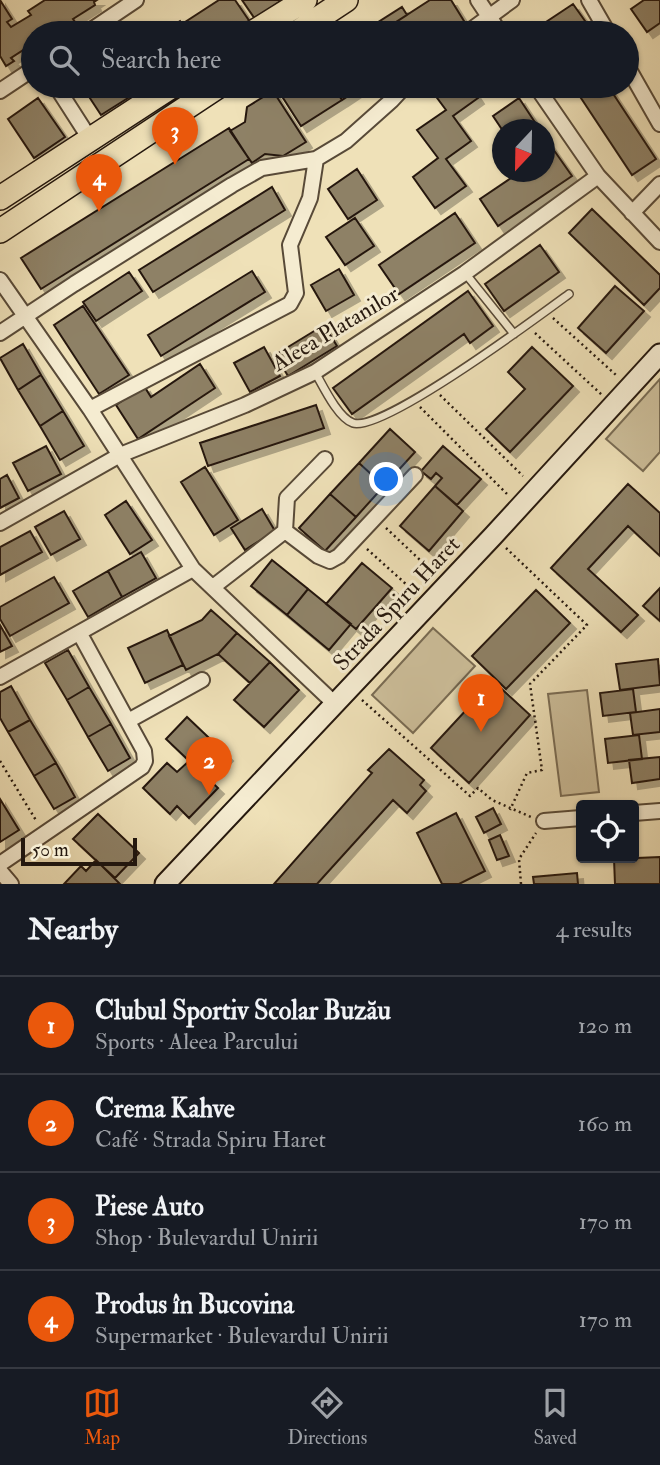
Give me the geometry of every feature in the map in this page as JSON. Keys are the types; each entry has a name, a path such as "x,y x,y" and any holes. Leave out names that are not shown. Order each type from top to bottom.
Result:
{"main road":[{"path":"271,21 305,0"},
{"path":"314,21 346,0"},
{"path":"0,198 153,98"},
{"path":"0,231 201,98"}],"street":[{"path":"105,21 136,0"},
{"path":"478,0 491,21"},
{"path":"485,21 512,0"},
{"path":"589,0 601,21"},
{"path":"0,91 21,77"},
{"path":"639,86 660,124"},
{"path":"64,98 90,139"},
{"path":"0,333 232,184 262,168 316,159 346,141 394,98"},
{"path":"544,98 598,176 660,242"},
{"path":"90,409 290,304 296,293 290,245 310,198 316,159"},
{"name":"Aleea Platanilor","path":"0,523 120,455 245,405 315,372 465,273 598,176"},
{"path":"632,213 660,184"},
{"path":"0,279 90,409 193,569 335,704"},
{"name":"Strada Spiru Haret","path":"165,884 493,536 660,354"},
{"path":"213,587 285,531 287,498 325,459"},
{"path":"285,531 318,556 330,561 340,556 357,540 415,475"},
{"path":"0,677 193,569"},
{"path":"0,864 142,767 145,761 144,751 80,634"},
{"path":"128,721 202,680"},
{"path":"639,813 660,811"},
{"path":"544,821 576,818"},
{"path":"0,871 11,884"}],"lane":[{"path":"465,273 514,334"},
{"path":"315,372 344,419 356,424 369,422 433,388 527,326 569,294"}],"path":[{"path":"546,311 629,387"},
{"path":"527,326 613,405"},
{"path":"433,388 536,488"},
{"path":"413,400 520,506"},
{"path":"376,519 447,585"},
{"path":"493,536 587,625 530,684 542,770 527,774 510,810"},
{"path":"357,540 428,605"},
{"path":"349,689 470,796 478,788 510,810 544,821 519,859 521,884"},
{"path":"0,761 45,834"}],"shaded area":[{"path":"660,379 660,452 643,471 606,439"},
{"path":"433,628 475,666 413,733 372,695"},
{"path":"587,690 599,792 561,796 548,694"}],"building":[{"path":"0,0 12,19 7,22 11,27 21,21 21,52 11,58 14,61 6,66 0,56"},
{"path":"45,0 97,0 95,5 73,19 74,21 21,21 31,15 28,11"},
{"path":"219,0 235,0 249,21 187,21"},
{"path":"242,0 282,0 255,19"},
{"path":"430,0 451,0 464,21 398,21"},
{"path":"644,0 660,0 660,23 647,32 631,9"},
{"path":"573,4 585,21 548,21"},
{"path":"402,7 407,15 398,21 380,21"},
{"path":"38,98 65,137 34,158 8,119"},
{"path":"90,98 128,98 101,115"},
{"path":"262,98 278,98 306,142 283,156 265,154 252,163 230,131 245,122 247,107"},
{"path":"283,98 341,98 342,100 301,126"},
{"path":"437,98 478,98 453,116 471,141 446,159 466,186 435,208 413,177 438,158 417,130 446,110"},
{"path":"519,98 533,119 495,119 493,116"},
{"path":"581,98 616,98 656,159 632,175"},
{"path":"229,128 249,159 41,289 21,258"},
{"path":"555,152 572,176 498,226 480,199 505,182 555,182"},
{"path":"357,169 377,200 348,219 328,189"},
{"path":"272,187 285,210 153,292 139,270"},
{"path":"592,209 660,275 660,288 644,305 569,233"},
{"path":"455,213 475,243 399,294 379,265"},
{"path":"355,218 374,246 345,265 326,237"},
{"path":"540,245 559,272 504,311 485,284"},
{"path":"339,269 354,295 326,311 311,285"},
{"path":"252,271 265,292 161,356 148,335"},
{"path":"129,272 142,291 96,321 83,302"},
{"path":"615,286 644,311 606,353 578,328"},
{"path":"468,291 493,326 470,343 464,334 352,414 333,388"},
{"path":"83,306 129,375 99,394 54,325"},
{"path":"324,325 337,346 288,376 275,355"},
{"path":"23,344 41,375 18,390 0,358"},
{"path":"264,347 280,376 250,392 234,363"},
{"path":"532,347 573,386 510,452 486,429 525,389 508,372"},
{"path":"200,364 215,388 138,439 116,405 144,386 151,397"},
{"path":"41,375 63,411 40,426 18,390"},
{"path":"316,405 324,428 208,466 200,443"},
{"path":"63,411 84,446 60,460 40,426"},
{"path":"390,429 415,452 384,486 359,463"},
{"path":"46,446 61,474 28,491 13,463"},
{"path":"443,446 481,479 457,505 435,486 442,478 436,473 431,479 421,471"},
{"path":"359,463 384,486 356,517 330,494"},
{"path":"205,467 238,520 214,535 181,482"},
{"path":"7,475 19,498 0,508 0,479"},
{"path":"628,484 660,513 660,556 628,526 588,569 638,615 621,632 551,568"},
{"path":"435,486 463,511 429,551 400,526"},
{"path":"330,494 356,517 325,551 299,528"},
{"path":"126,501 152,540 130,554 105,515"},
{"path":"262,509 275,531 245,550 231,528"},
{"path":"64,511 80,539 51,555 35,527"},
{"path":"30,531 42,552 0,575 0,547"},
{"path":"141,552 156,578 122,597 108,571"},
{"path":"272,560 308,589 287,615 251,586"},
{"path":"362,563 392,588 356,629 326,604"},
{"path":"108,571 122,597 88,617 73,591"},
{"path":"54,577 69,603 10,636 0,619 0,607"},
{"path":"660,588 660,621 643,606"},
{"path":"308,589 351,624 329,650 287,615"},
{"path":"536,590 570,623 506,689 472,656"},
{"path":"211,610 237,633 218,654 186,670 169,636 202,620"},
{"path":"0,625 12,646 0,652"},
{"path":"167,630 183,665 145,683 128,648"},
{"path":"237,633 270,662 250,683 218,654"},
{"path":"68,650 89,687 67,700 45,663"},
{"path":"658,659 660,685 620,690 616,664"},
{"path":"270,662 299,690 264,727 234,700"},
{"path":"493,681 530,715 469,783 431,748"},
{"path":"11,686 30,720 8,732 0,718 0,692"},
{"path":"89,687 111,724 88,737 67,700"},
{"path":"633,689 636,712 603,716 600,693"},
{"path":"660,709 660,732 633,735 630,713"},
{"path":"187,717 227,755 206,777 166,739"},
{"path":"30,720 56,763 34,776 8,732"},
{"path":"111,724 130,758 108,771 88,737"},
{"path":"639,735 642,759 608,763 605,739"},
{"path":"389,749 424,780 420,785 426,791 407,813 393,800 317,884 274,884 372,773 368,770"},
{"path":"660,757 660,779 632,783 629,760"},
{"path":"189,761 218,788 189,818 177,806 170,814 143,788 167,763 177,772"},
{"path":"56,763 75,797 54,809 34,776"},
{"path":"0,799 19,830 0,842"},
{"path":"493,808 501,824 484,833 476,817"},
{"path":"456,813 485,871 459,884 442,884 417,833"},
{"path":"98,814 139,853 115,878 73,839"},
{"path":"500,835 509,856 497,860 489,840"},
{"path":"660,857 660,884 615,884 614,863 639,863 639,858"},
{"path":"96,860 120,884 64,884 81,866 86,871"},
{"path":"577,873 578,884 534,884 533,877"}],"place":[{"name":"Piese Auto","path":"175,165"},
{"name":"Produs în Bucovina","path":"99,212"},
{"name":"Clubul Sportiv Scolar Buzău","path":"481,732"},
{"name":"Crema Kahve","path":"209,795"}]}
